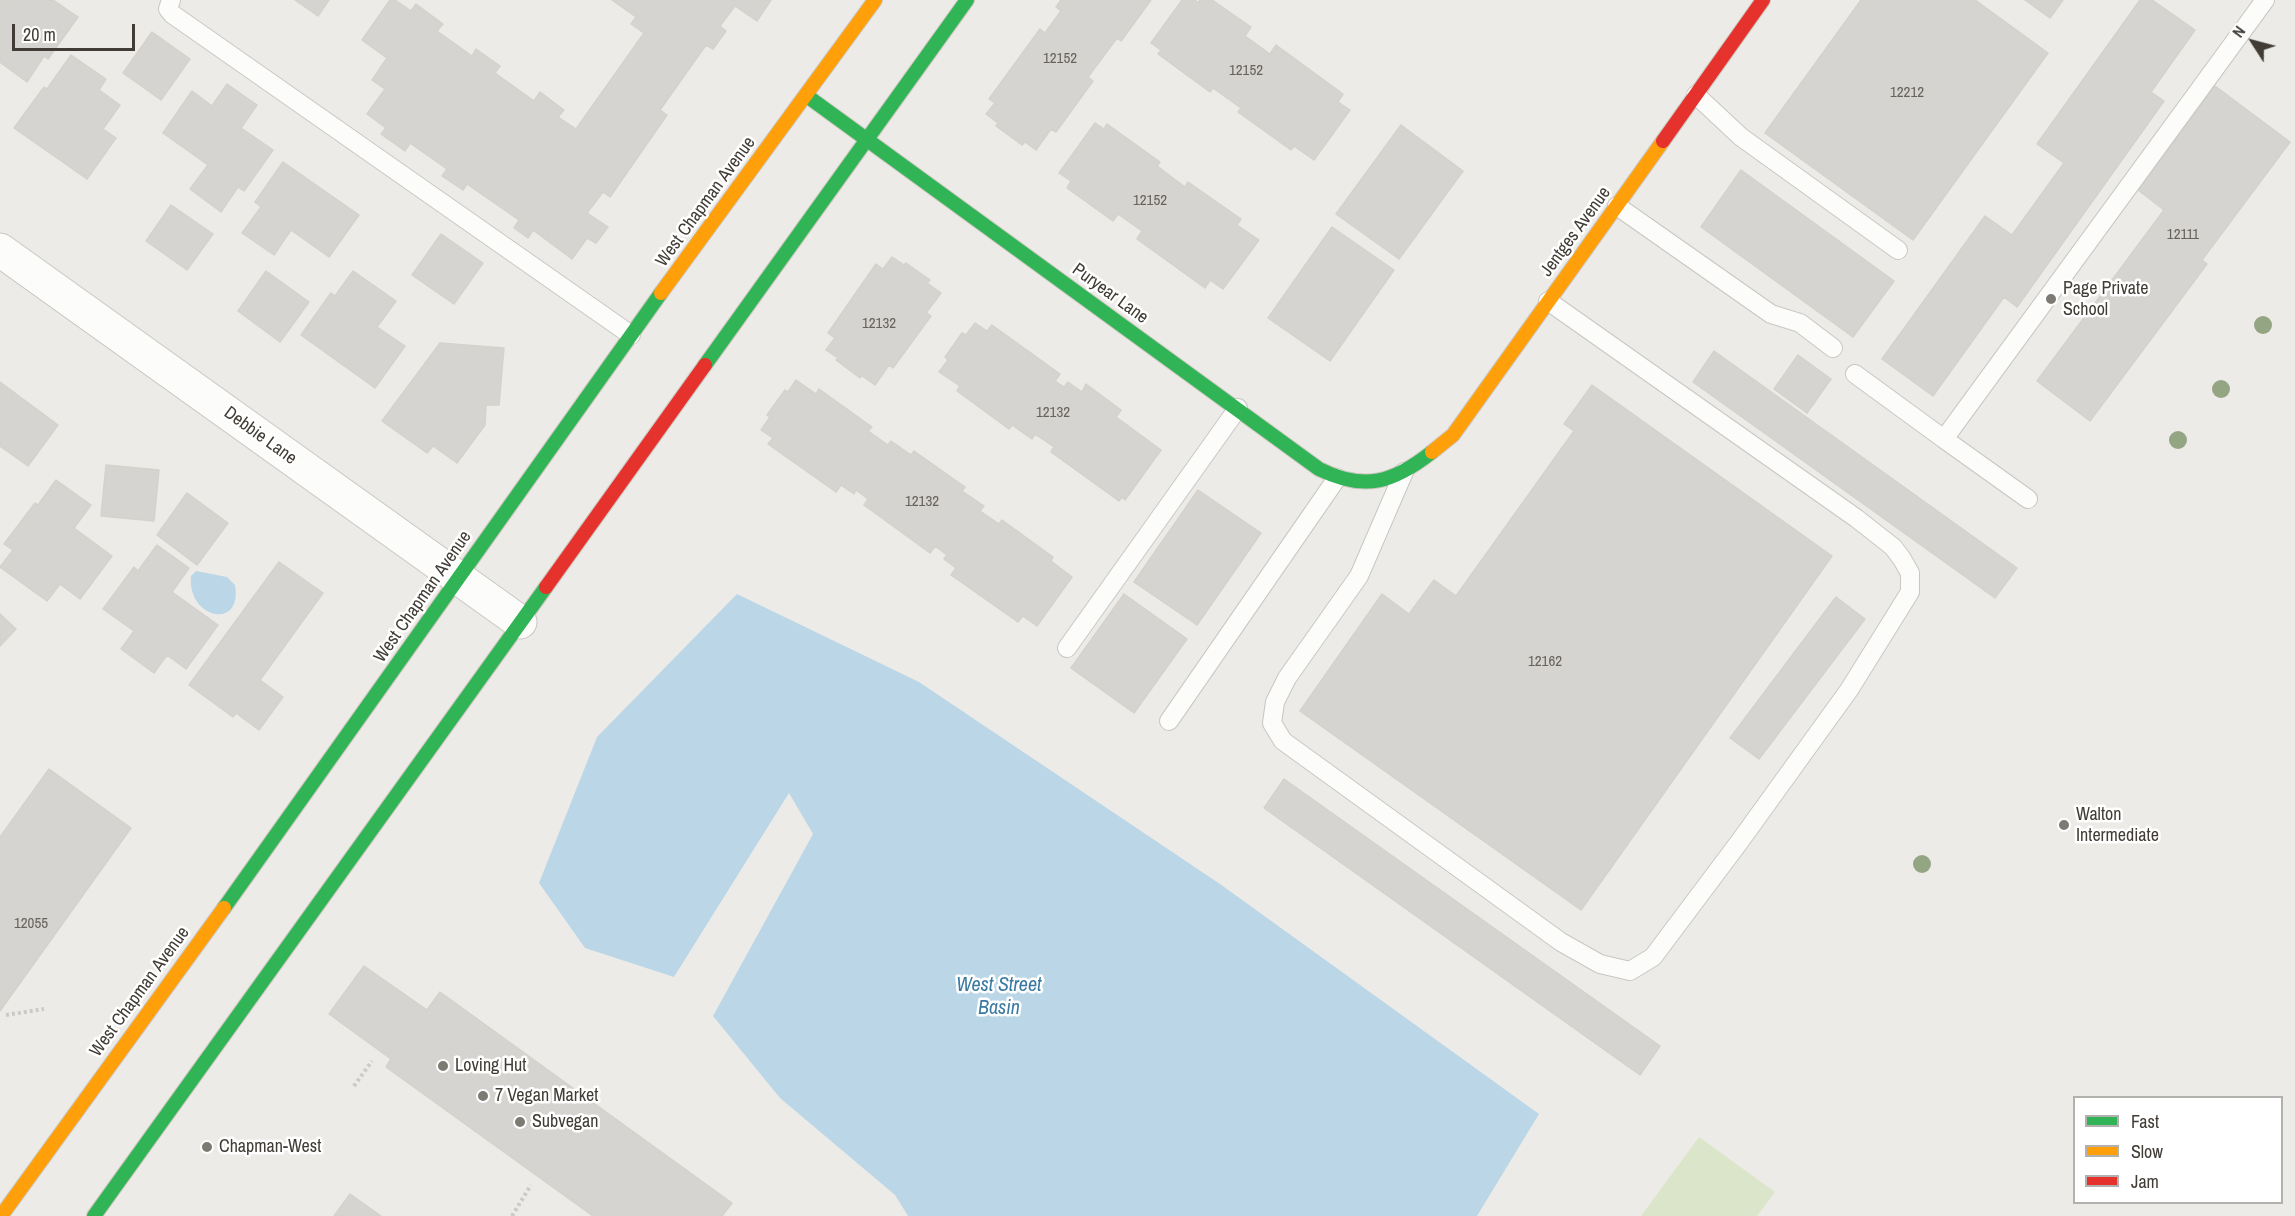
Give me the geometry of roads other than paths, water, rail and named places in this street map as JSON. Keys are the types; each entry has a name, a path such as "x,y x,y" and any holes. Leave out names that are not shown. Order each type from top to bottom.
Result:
{"main road":[{"name":"West Chapman Avenue","path":"1,1216 631,335 875,0"},
{"path":"95,1216 968,0"},
{"name":"Jentges Avenue","path":"1404,472 1453,435 1763,0"},
{"name":"Puryear Lane","path":"807,96 1238,408 1311,464 1336,478 1367,484 1380,482 1404,472"}],"street":[{"name":"Debbie Lane","path":"0,250 520,622"}],"lane":[{"path":"171,0 168,9 172,14 631,335"},
{"path":"1944,439 2265,0"},
{"path":"1696,95 1741,137 1898,250"},
{"path":"1617,206 1771,314 1800,323 1833,348"},
{"path":"1404,472 1359,576 1287,678 1275,702 1272,723 1283,741 1561,942 1600,964 1630,971 1653,957 1849,690 1910,592 1910,573 1893,547 1866,525 1548,301"},
{"path":"1855,374 2028,499"},
{"path":"1067,648 1238,408"},
{"path":"1169,721 1336,478"}],"water":[{"path":"196,571 227,577 235,585 235,600 231,609 224,614 214,614 205,610 197,602 192,591 191,576"},
{"name":"West Street Basin","path":"737,594 919,682 1220,884 1539,1114 1477,1216 908,1216 895,1195 780,1098 713,1016 813,834 789,793 674,977 585,948 539,883 597,737"}],"place":[{"name":"Page Private School","path":"2051,299"},
{"name":"Walton Intermediate","path":"2064,825"},
{"name":"Loving Hut","path":"443,1066"},
{"name":"7 Vegan Market","path":"483,1096"},
{"name":"Subvegan","path":"520,1122"},
{"name":"Chapman-West","path":"207,1147"}]}
